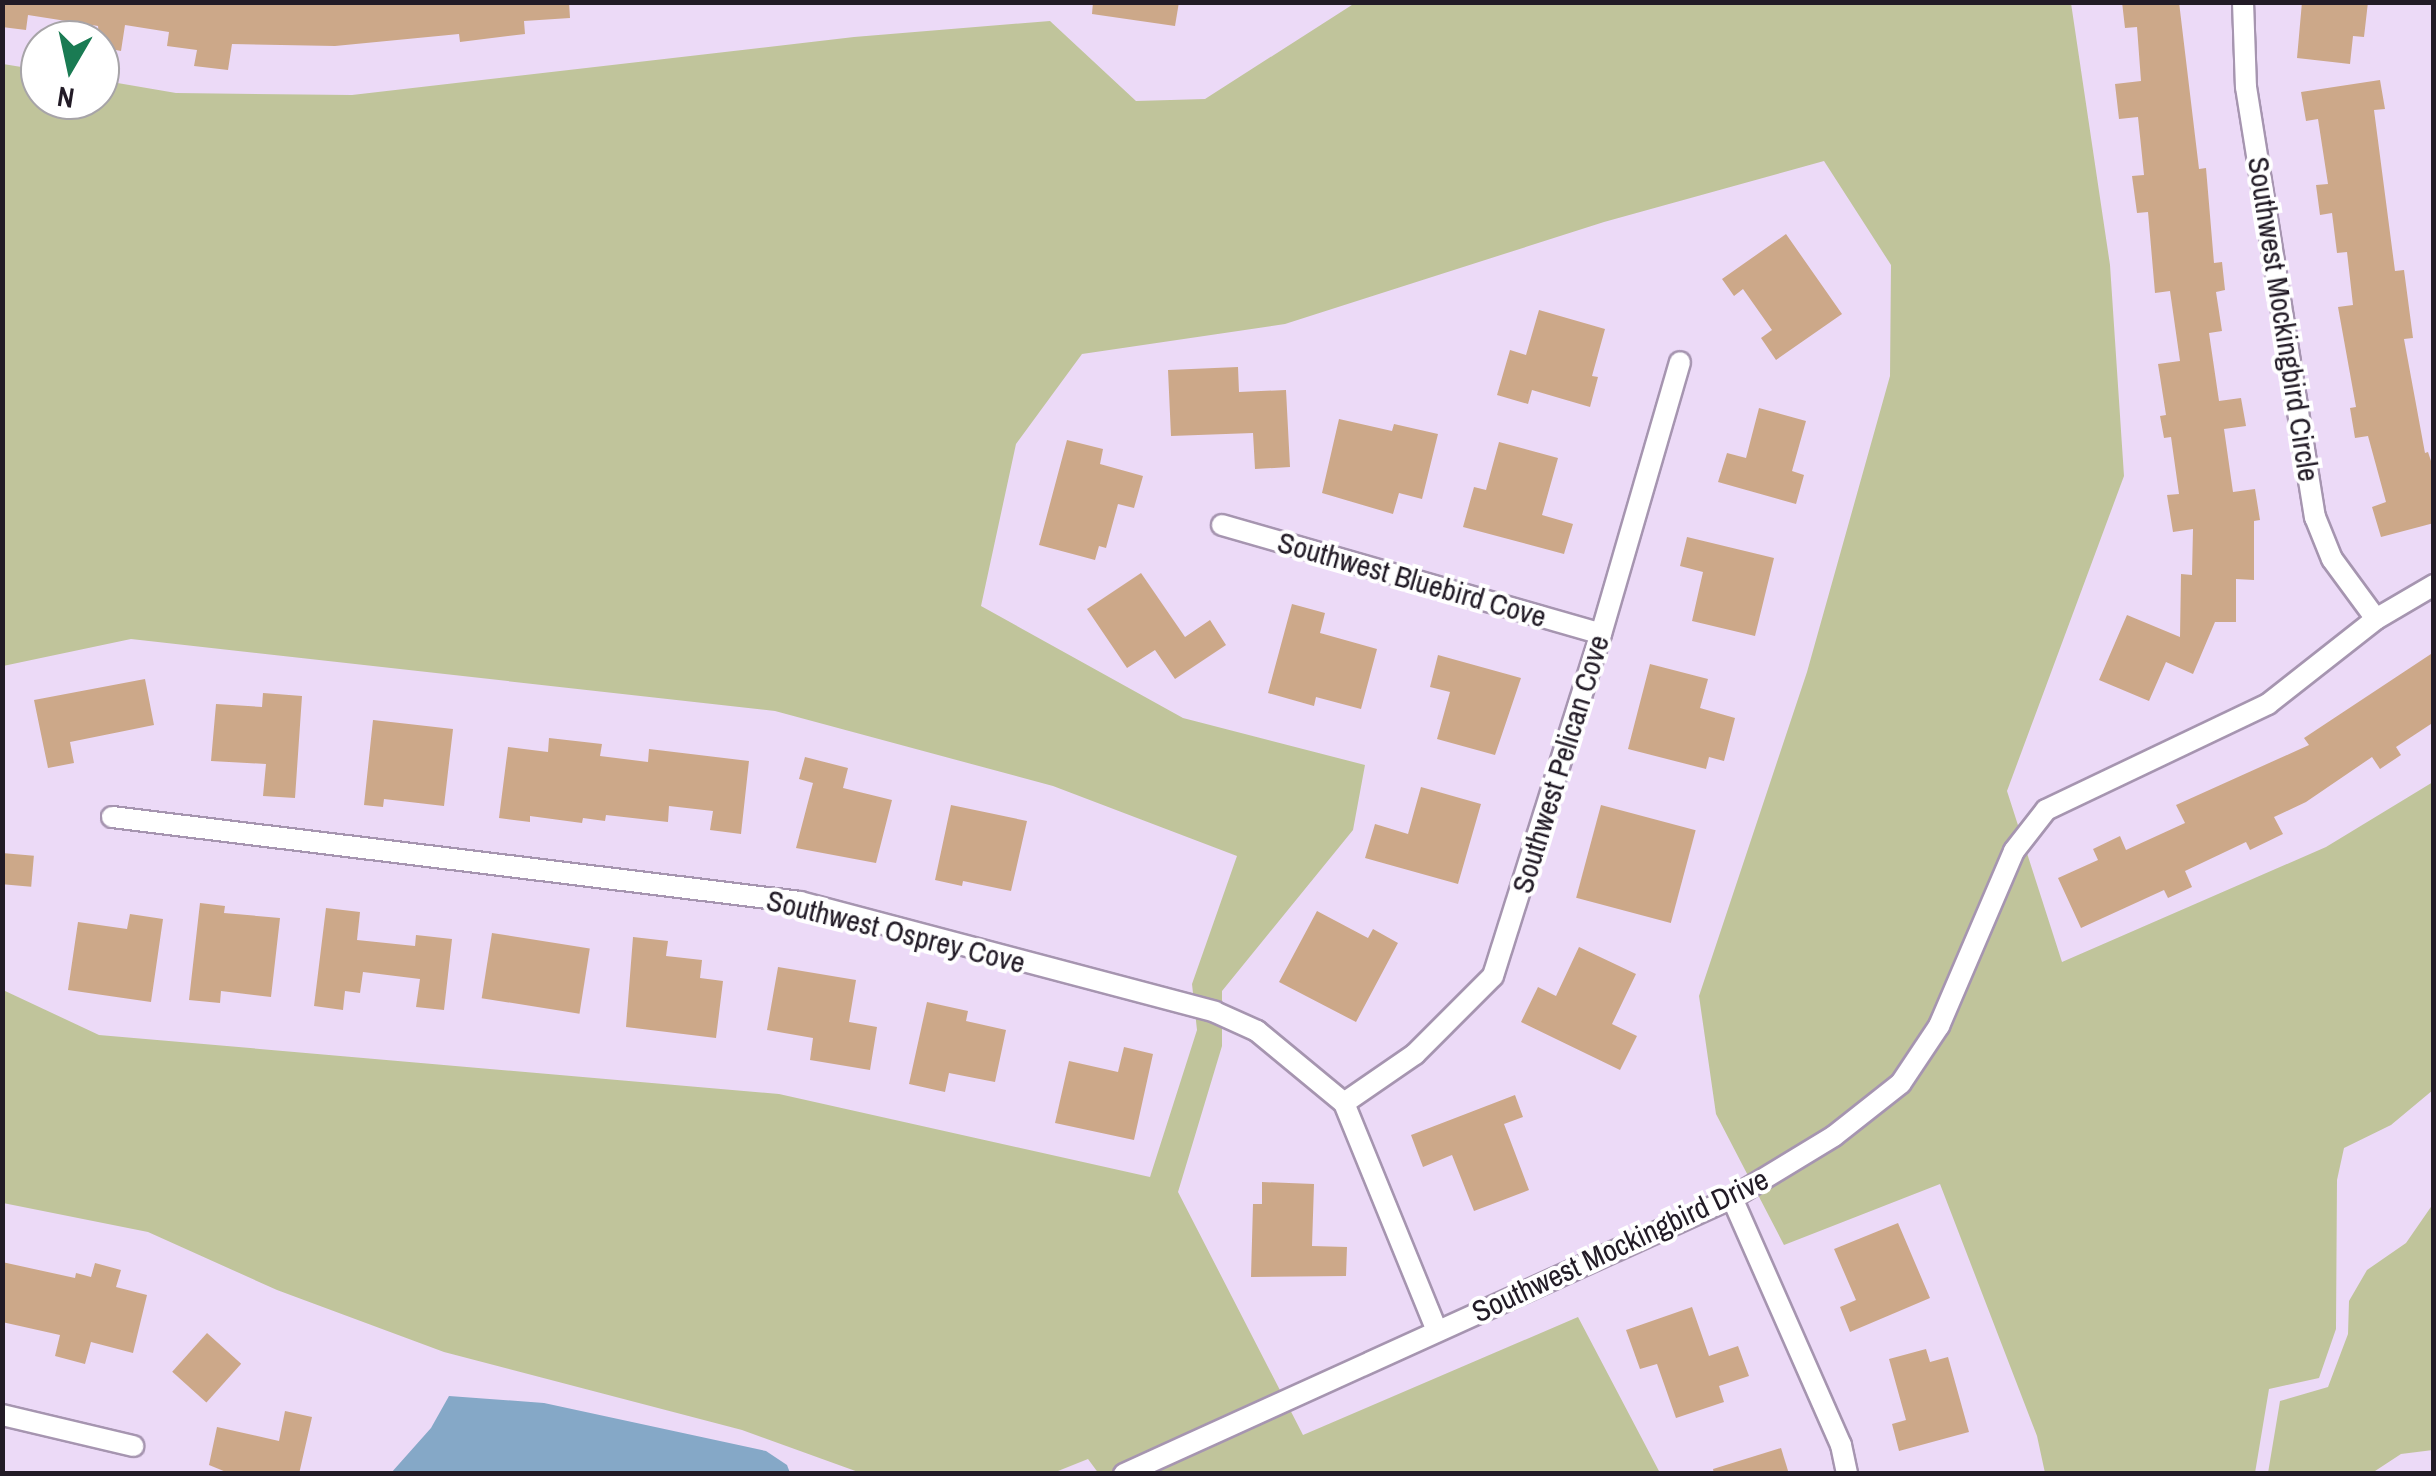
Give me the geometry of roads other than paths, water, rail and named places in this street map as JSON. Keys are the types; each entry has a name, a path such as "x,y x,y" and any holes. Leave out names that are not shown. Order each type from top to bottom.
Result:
{"street":[{"name":"Southwest Mockingbird Circle","path":"2243,2 2246,86 2316,517 2332,559 2376,619"},
{"name":"Southwest Pelican Cove","path":"1344,1103 1415,1054 1494,976 1601,634 1680,362"},
{"name":"Southwest Bluebird Cove","path":"1222,525 1601,634"},
{"name":"Southwest Mockingbird Drive","path":"1124,1474 1732,1198 1834,1136 1901,1082 1939,1026 2014,851 2046,810 2268,704 2376,619 2434,585"},
{"name":"Southwest Osprey Cove","path":"112,817 800,902 1215,1012 1257,1031 1344,1103 1437,1331"},
{"path":"1732,1198 1842,1446 1847,1474"},
{"path":"2,1415 133,1446"}],"water":[{"path":"449,1396 544,1403 766,1451 787,1465 790,1473 391,1473 431,1428"}]}
